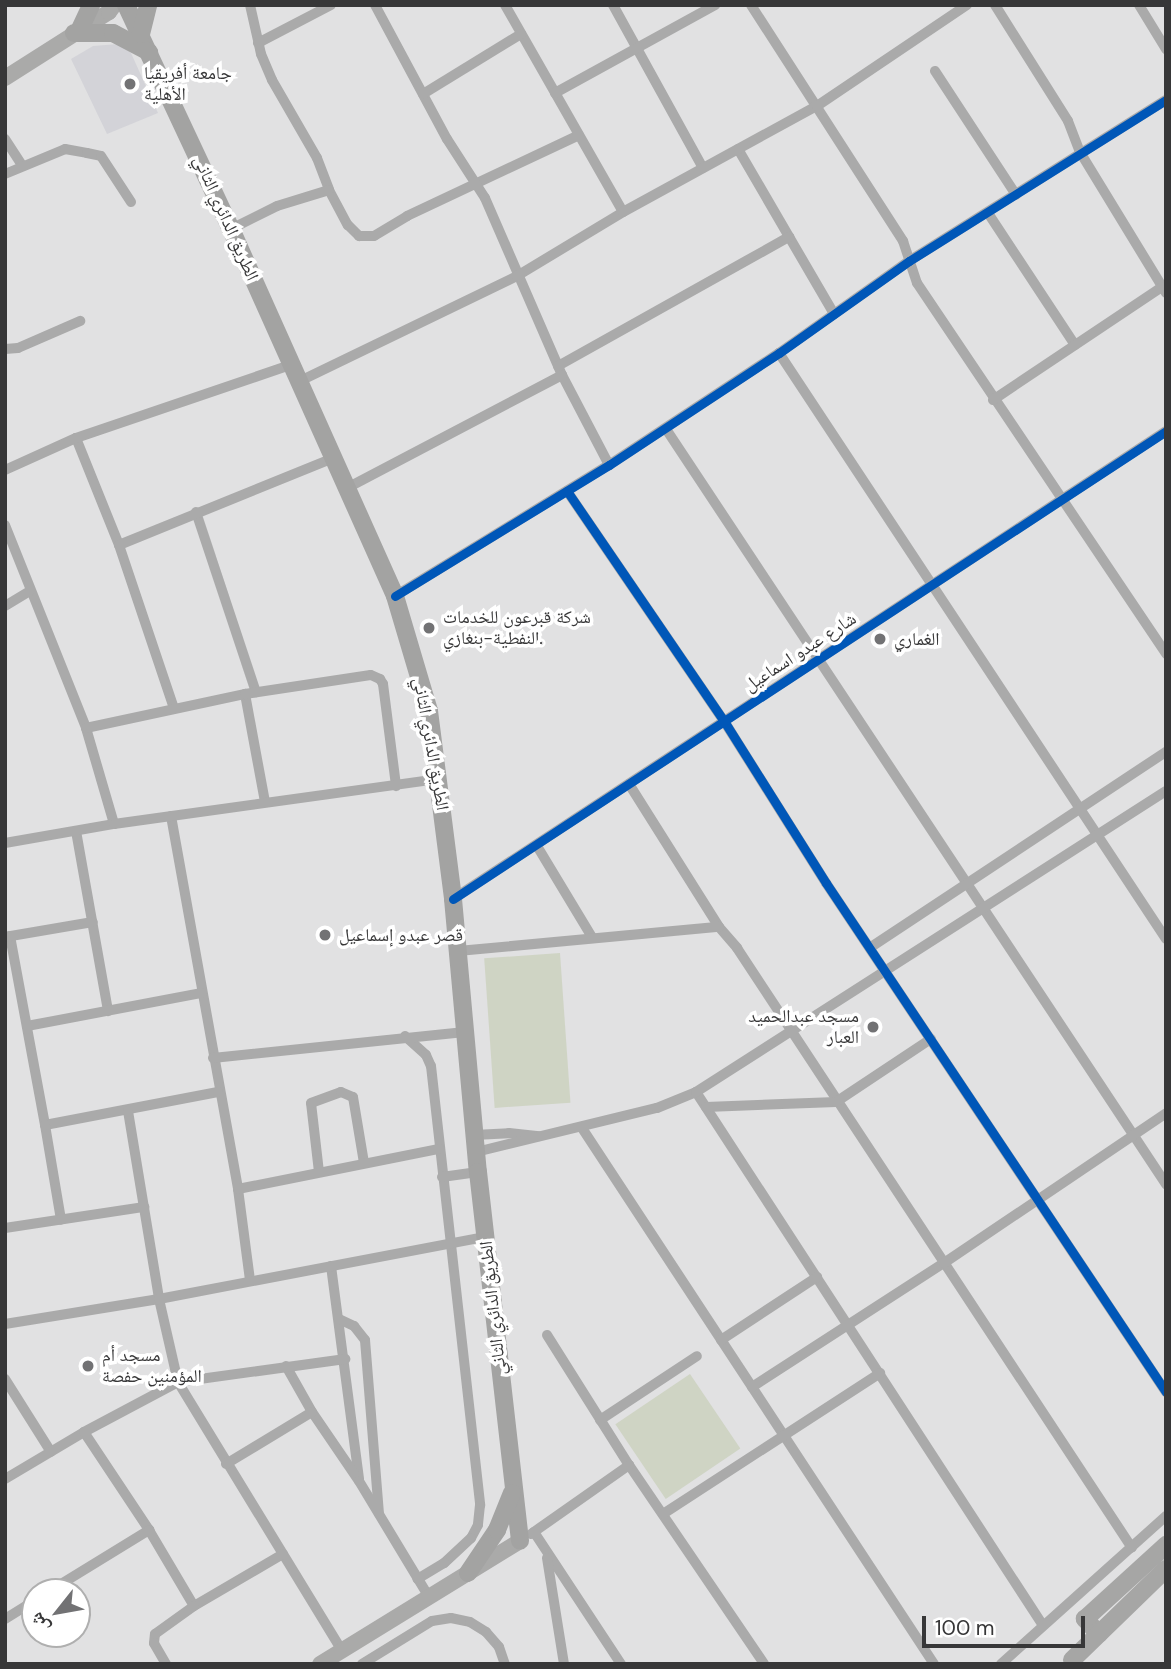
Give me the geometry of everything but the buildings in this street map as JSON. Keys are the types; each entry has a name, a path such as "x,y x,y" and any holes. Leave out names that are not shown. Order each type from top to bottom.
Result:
{"highway":[{"path":"1099,1634 1085,1619 1166,1545"},
{"path":"1072,1660 1166,1569"}],"main road":[{"path":"77,31 90,5"},
{"path":"141,34 148,5"},
{"path":"5,78 77,31 122,7"},
{"name":"الطريق الدائري الثاني","path":"122,7 141,34 150,53 395,596 429,711 453,899 475,1144 514,1486 527,1536"},
{"path":"77,31 113,33 150,53"},
{"path":"468,1573 497,1530 514,1486"},
{"path":"320,1664 527,1536"}],"street":[{"path":"250,5 258,43 272,80 317,158 329,190 348,225 359,236 374,236 476,182 579,135"},
{"path":"258,43 331,5"},
{"path":"374,5 447,139 476,182 560,371 609,465"},
{"path":"505,5 623,212"},
{"path":"613,5 703,168"},
{"path":"555,93 715,5"},
{"path":"751,5 903,241 918,283 993,400 1164,646"},
{"path":"300,381 517,276 623,212 817,106 967,5"},
{"path":"993,400 1164,290 1080,152 1068,121 995,5"},
{"path":"1139,5 1166,49"},
{"path":"423,94 522,34"},
{"path":"935,71 1016,195"},
{"path":"395,596 666,429 909,261 1166,100"},
{"path":"5,139 22,165"},
{"path":"5,174 65,149 101,156 131,202"},
{"path":"738,149 834,314"},
{"path":"231,229 277,206 329,190"},
{"path":"988,213 1075,345"},
{"path":"347,488 560,371 789,237"},
{"path":"5,349 18,348 80,321"},
{"path":"779,353 1166,939"},
{"path":"5,470 76,438 291,365"},
{"path":"666,429 1166,1184"},
{"name":"شارع عبدو اسماعيل","path":"453,899 1166,431"},
{"path":"76,438 119,545 174,708"},
{"path":"119,545 333,458"},
{"path":"567,491 723,721 814,865 1166,1392"},
{"path":"196,512 251,693 265,802"},
{"path":"5,524 86,727 114,824"},
{"path":"5,606 30,591"},
{"path":"86,727 251,693 371,675 380,679 390,729 396,786"},
{"path":"871,947 1166,752"},
{"path":"5,843 114,824 439,779"},
{"path":"629,784 719,927 1132,1548"},
{"path":"475,1144 511,1146 539,1136 582,1128 657,1108 696,1092 886,973 1166,791"},
{"path":"171,816 237,1189 250,1280"},
{"path":"76,831 108,1011"},
{"path":"537,846 592,937"},
{"path":"61,1220 27,1026 8,937 93,922"},
{"path":"457,951 719,927"},
{"path":"27,1026 202,993"},
{"path":"213,1058 405,1036 465,1032"},
{"path":"405,1036 426,1055 430,1066 480,1505 478,1525 471,1538 459,1551 417,1579"},
{"path":"706,1107 836,1102 931,1039"},
{"path":"45,1125 218,1092"},
{"path":"319,1172 311,1103 341,1092 353,1097 364,1163"},
{"path":"696,1092 1042,1624"},
{"path":"128,1111 159,1298 178,1382 342,1651"},
{"path":"752,1387 944,1263 1166,1113"},
{"path":"582,1128 934,1664"},
{"path":"475,1144 509,1133 539,1136"},
{"path":"237,1189 439,1149"},
{"path":"442,1177 478,1172"},
{"path":"5,1228 144,1207"},
{"path":"5,1324 485,1237"},
{"path":"331,1266 359,1481"},
{"path":"721,1340 817,1277"},
{"path":"339,1319 354,1326 365,1340 380,1516"},
{"path":"547,1335 629,1465 764,1664"},
{"path":"600,1420 697,1356"},
{"path":"5,1479 83,1432 178,1382 345,1359"},
{"path":"286,1366 312,1412 359,1481 429,1597"},
{"path":"663,1514 880,1373"},
{"path":"5,1379 51,1452"},
{"path":"226,1464 312,1412"},
{"path":"83,1432 149,1530 194,1606"},
{"path":"621,1664 547,1555 527,1536 629,1465"},
{"path":"1001,1664 1042,1624 1166,1516"},
{"path":"71,1578 149,1530"},
{"path":"166,1664 154,1643 155,1634 194,1606 283,1554"},
{"path":"547,1555 564,1664"},
{"path":"5,1619 21,1609"},
{"path":"362,1664 432,1621 451,1618 470,1622 486,1632 499,1647 505,1664"}],"shaded area":[{"path":"119,44 131,53 158,113 107,134 71,59 93,46"}],"green space":[{"path":"560,953 570,1103 495,1108 484,958"},
{"path":"690,1374 740,1449 666,1499 615,1424"}],"cycle path":[{"path":"395,596 609,465 779,353 909,261 1166,100"},
{"path":"453,899 1166,431"},
{"path":"567,491 724,721 826,883 1166,1392"}],"place":[{"name":"جامعة أفريقيا الأهلية","path":"130,84"},
{"name":"شركة قبرعون للخدمات النفطية-بنغازي.","path":"429,628"},
{"name":"الغماري","path":"880,639"},
{"name":"قصر عبدو إسماعيل","path":"325,935"},
{"name":"مسجد عبدالحميد العبار","path":"873,1027"},
{"name":"مسجد أم المؤمنين حفصة","path":"88,1366"}]}
